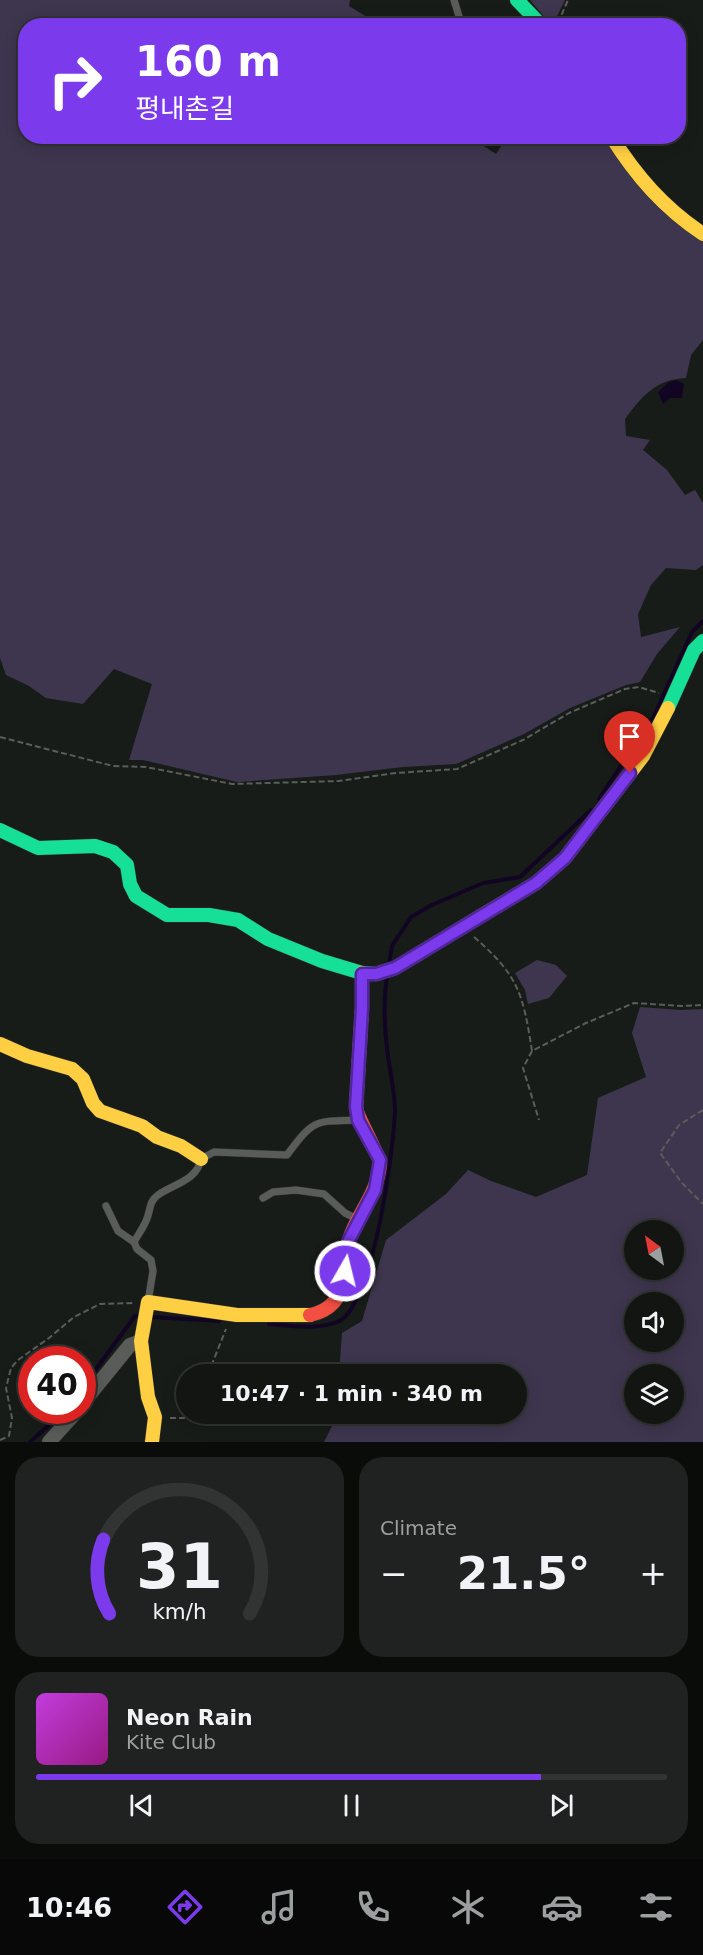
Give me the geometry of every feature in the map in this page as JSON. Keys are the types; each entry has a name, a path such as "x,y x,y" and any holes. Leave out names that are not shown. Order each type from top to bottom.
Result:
{"street":[{"path":"516,0 534,18"},
{"path":"616,144 657,200 678,218 703,234"},
{"path":"0,830 38,848 94,846 113,852 127,865 130,884 136,896 167,915 208,915 238,920 268,939 322,961 369,974 395,968 536,883 565,858 644,756 674,698 694,650 703,641"},
{"path":"152,1442 155,1417 148,1397 143,1335 148,1305 237,1315 305,1316 322,1313 334,1302 342,1286 349,1240 375,1190 380,1160 358,1120 356,1107 362,1008 369,974"},
{"path":"0,1044 27,1056 72,1069 83,1079 93,1102 100,1111 142,1126 201,1159"},
{"path":"96,1387 130,1345 143,1335"},
{"path":"49,1442 65,1424"}],"lane":[{"path":"454,0 460,18"},
{"path":"134,1242 147,1219 151,1202 158,1195 184,1182 200,1165 201,1159 214,1152 286,1155 306,1130 323,1120 358,1120"},
{"path":"263,1198 273,1192 296,1190 324,1194 345,1213 359,1220"},
{"path":"106,1206 118,1232 134,1242 137,1249 151,1260 153,1271 148,1305"}],"path":[{"path":"560,18 568,0"},
{"path":"0,737 113,766 146,766 232,784 339,781 396,773 457,769 523,740 578,709 625,689 639,687 668,695"},
{"path":"472,936 496,957 515,981 526,1010 532,1052"},
{"path":"539,1120 523,1068 532,1052 586,1023 634,1003 703,1005"},
{"path":"703,1110 679,1125 660,1153 682,1183 703,1204"},
{"path":"0,1440 9,1436 12,1418 6,1388 11,1368 18,1360 74,1317 100,1304 148,1305"},
{"path":"212,1364 226,1329"},
{"path":"155,1417 176,1418"}],"shaded area":[{"path":"0,0 350,0 349,6 369,18 18,18 18,144 480,144 496,154 502,144 613,144 703,241 703,340 691,355 686,378 666,382 650,391 625,419 626,436 650,440 643,450 667,470 685,495 695,490 703,503 703,565 696,570 666,568 651,585 638,614 641,637 680,627 657,654 640,682 626,685 570,708 524,734 456,764 237,782 143,760 129,760 152,684 114,669 83,704 46,698 29,686 6,675 0,658"},
{"path":"530,0 565,0 556,18 545,18"},
{"path":"676,380 684,384 682,398 670,398 663,404 658,392 669,382"},
{"path":"537,960 556,965 567,976 549,998 528,1004 525,990 515,973"},
{"path":"640,1007 703,1009 703,1442 324,1442 333,1424 527,1424 527,1364 340,1364 342,1333 362,1321 386,1240 446,1194 468,1170 536,1197 587,1175 598,1098 646,1077 632,1033"}],"waterway":[{"path":"599,799 654,716 692,632 703,621"},
{"path":"389,964 392,946 411,917 432,905 483,883 520,877 591,810"},
{"path":"269,1324 312,1327 337,1322 350,1311 361,1289 379,1225 394,1129 395,1110 385,1023 387,977"},
{"path":"96,1369 135,1316 141,1316"},
{"path":"152,1317 219,1321"},
{"path":"30,1442 50,1424"}],"traffic: fast":[{"path":"517,0 534,18"},
{"path":"668,708 694,650 703,641"},
{"path":"0,830 38,848 95,846 113,852 127,865 130,884 136,896 167,915 209,915 238,920 268,939 322,961 362,973 376,974 395,968 481,916"}],"traffic: slow":[{"path":"616,144 630,165 663,202 703,234"},
{"path":"481,916 536,883 565,858 643,756 668,708"},
{"path":"357,1112 362,973"},
{"path":"0,1044 27,1056 72,1069 83,1079 93,1103 100,1111 142,1126 157,1137 181,1146 201,1159"},
{"path":"152,1442 155,1417 148,1397 141,1341 148,1302 237,1315 310,1315"}],"traffic: jam":[{"path":"310,1315 326,1309 338,1295 343,1280 349,1240 376,1184 380,1163 357,1112"}],"route":[{"path":"345,1271 349,1240 375,1190 380,1160 367,1140 358,1120 356,1107 362,974 376,974 395,968 536,883 565,858 630,773"}]}
